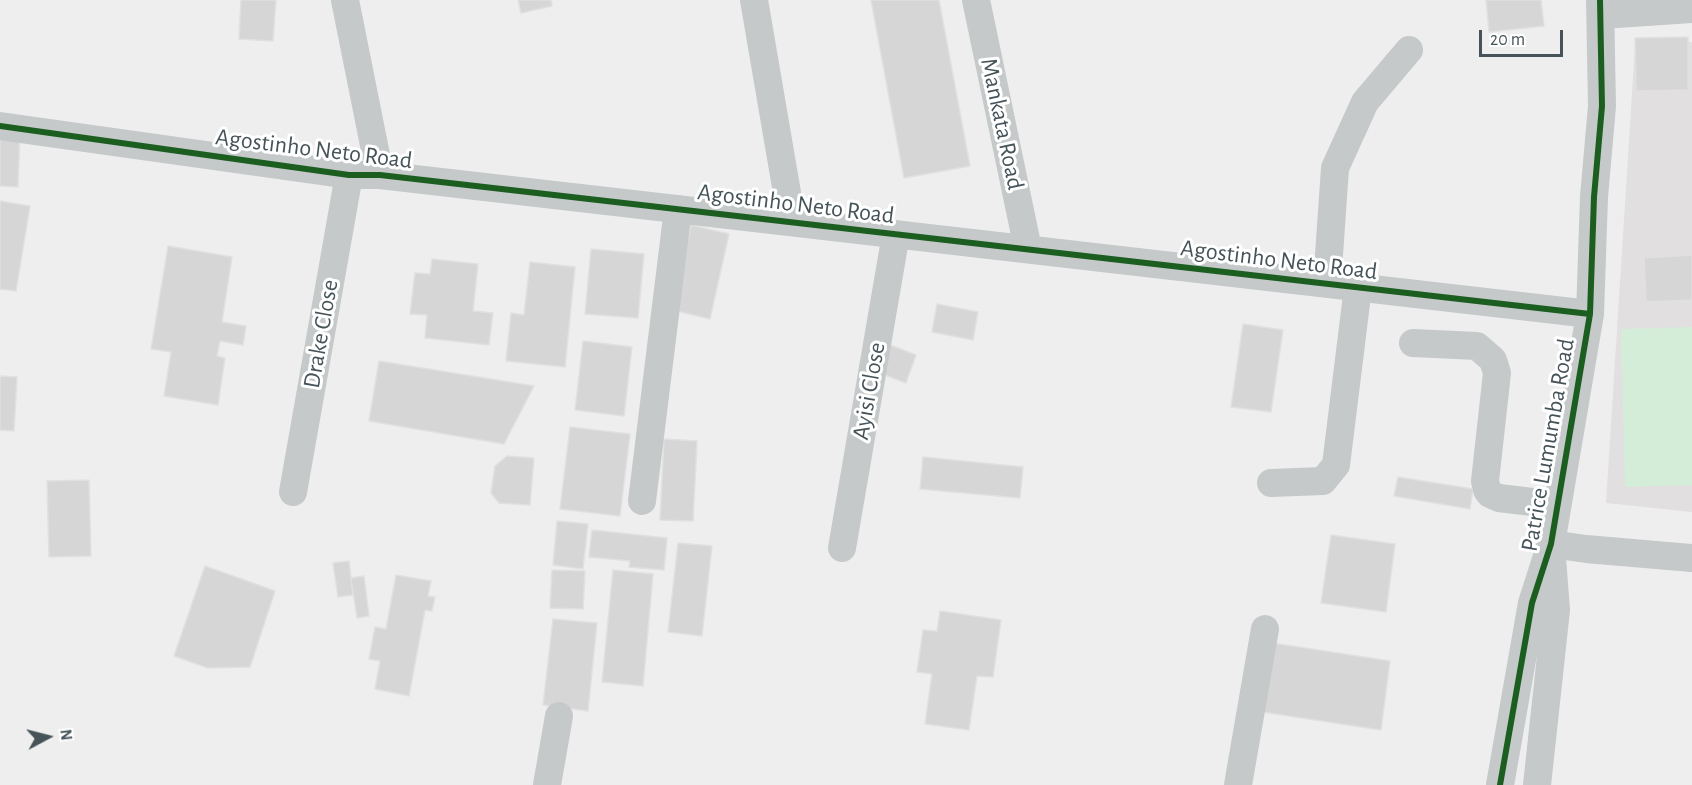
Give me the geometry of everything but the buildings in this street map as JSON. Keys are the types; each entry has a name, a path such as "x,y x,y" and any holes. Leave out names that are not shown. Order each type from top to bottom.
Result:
{"street":[{"path":"345,0 380,175"},
{"path":"754,0 792,222"},
{"name":"Mankata Road","path":"976,0 1028,249"},
{"path":"1601,7 1692,9"},
{"name":"Patrice Lumumba Road","path":"1500,785 1532,603 1551,543 1590,314 1594,197 1602,106 1601,7"},
{"path":"1327,284 1335,168 1365,102 1408,50"},
{"name":"Agostinho Neto Road","path":"0,126 349,175 380,175 1590,314"},
{"name":"Drake Close","path":"293,492 349,175"},
{"path":"642,501 678,209"},
{"name":"Ayisi Close","path":"842,548 896,234"},
{"path":"1271,483 1323,481 1336,465 1358,287"},
{"path":"1413,343 1477,346 1493,360 1497,373 1485,481 1487,490 1499,498 1557,505"},
{"path":"1551,543 1586,549 1692,558"},
{"name":"Patrice Lumumba Road","path":"1537,785 1556,610 1551,543"},
{"path":"1238,785 1265,630"},
{"path":"548,785 560,716"}],"shaded area":[{"path":"1692,42 1692,512 1606,503 1635,46"}],"green space":[{"path":"1692,327 1692,485 1625,487 1621,329"}],"cycle path":[{"path":"1500,785 1532,603 1551,544 1590,314 1594,197 1602,106 1600,0"},
{"path":"0,126 349,175 380,175 1590,314"}]}
